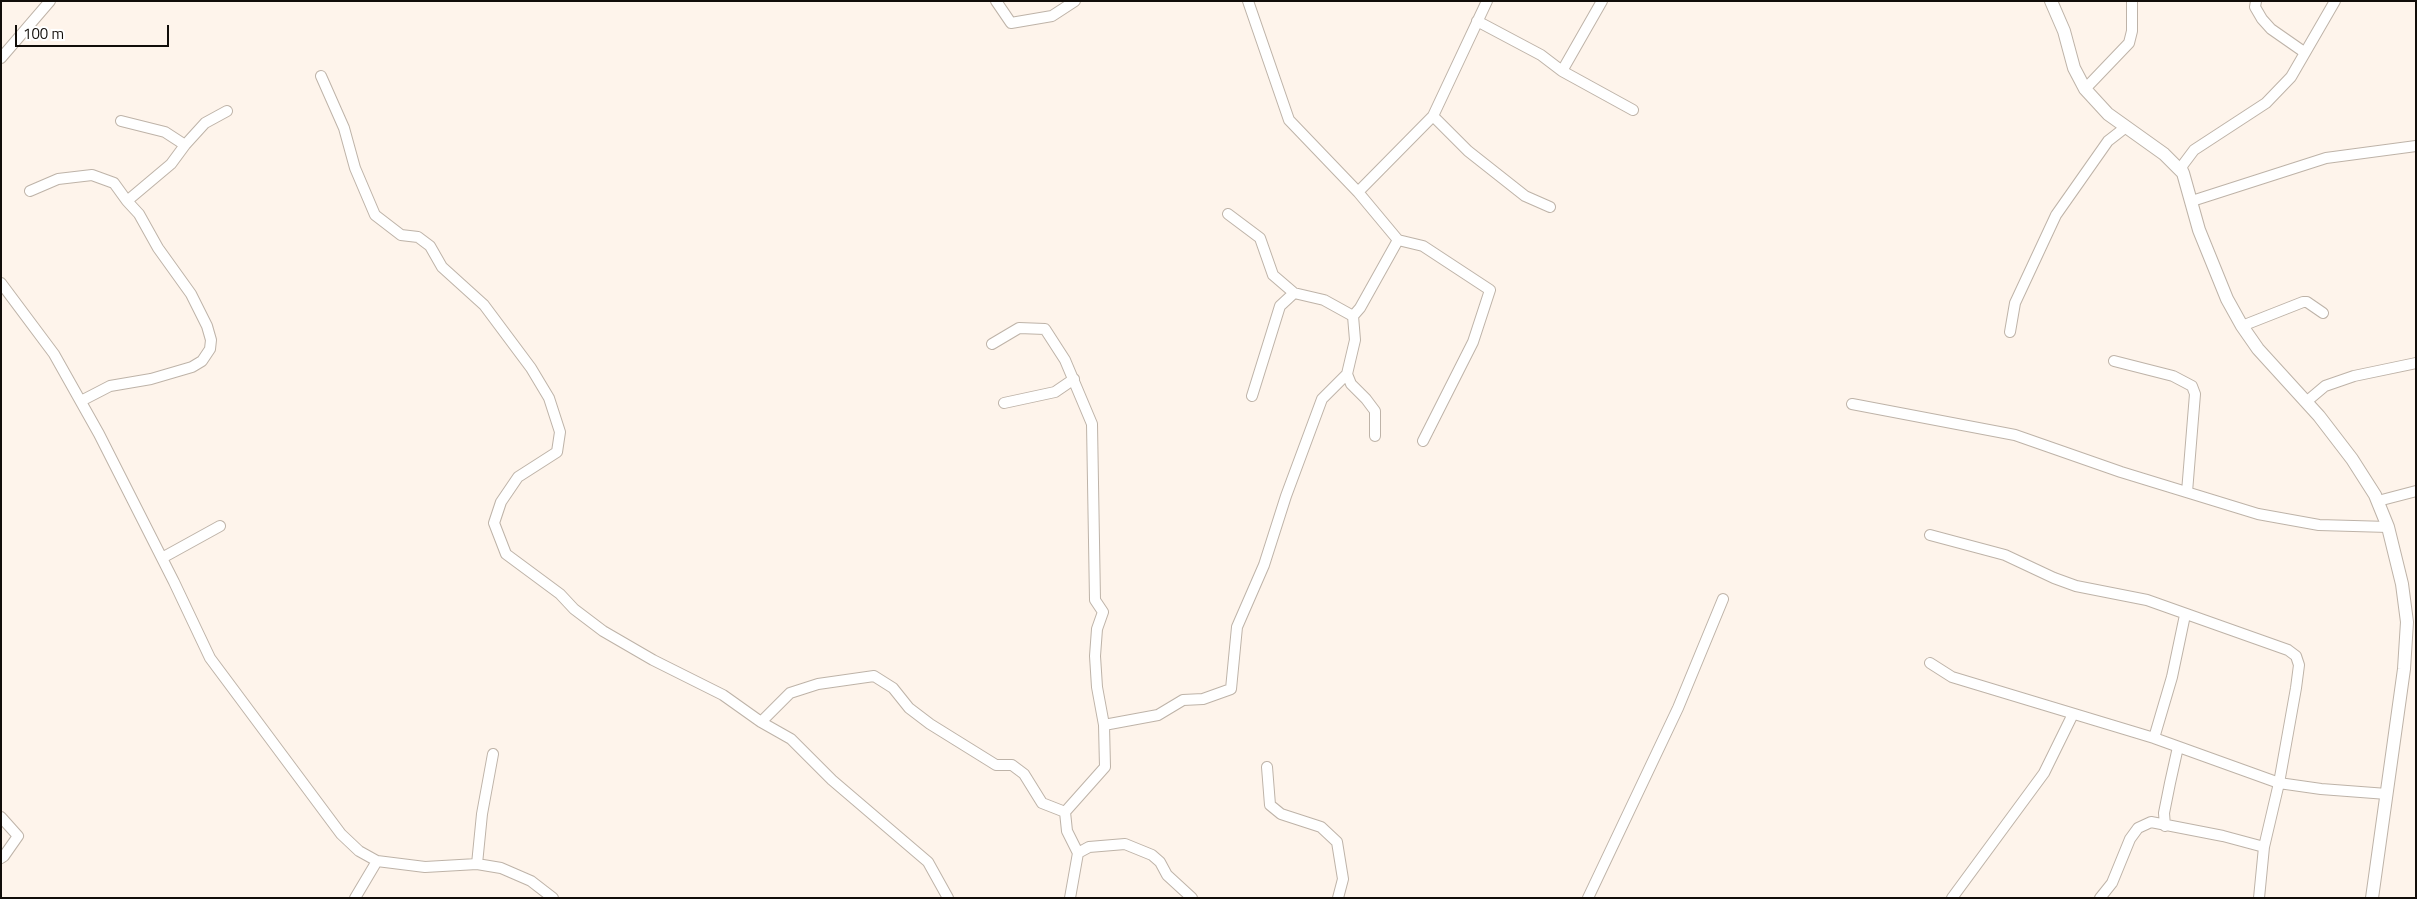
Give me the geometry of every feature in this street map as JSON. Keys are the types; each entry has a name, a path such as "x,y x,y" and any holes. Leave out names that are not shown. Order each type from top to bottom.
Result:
{"street":[{"path":"1,58 50,1"},
{"path":"996,1 1011,23 1052,16 1075,1"},
{"path":"1248,1 1289,120 1358,192 1398,240 1423,246 1490,290 1473,342 1423,441"},
{"path":"1358,192 1433,116 1487,1"},
{"path":"1562,71 1602,1"},
{"path":"2051,1 2064,31 2074,68 2085,89 2108,114 2164,154 2183,173"},
{"path":"2085,89 2128,43 2132,31 2132,1"},
{"path":"2256,1 2255,7 2262,19 2271,28 2304,52"},
{"path":"2335,1 2291,77 2266,103 2194,150 2182,166 2199,230 2227,298 2242,326 2258,349 2306,402 2352,459 2378,501 2388,527 2411,623 2372,898"},
{"path":"1477,21 1541,55 1562,71 1633,110"},
{"path":"321,76 344,128 354,168 375,216 401,235 418,237 430,246 442,267 484,305 531,368 549,398 560,432 557,452 518,477 501,502 494,523 506,554 560,594 603,631 653,660 722,695 761,722 791,739 832,780 928,862 948,898"},
{"path":"127,201 171,164 205,123 227,112"},
{"path":"1433,116 1468,151 1525,196 1550,207"},
{"path":"121,121 165,132 185,145"},
{"path":"2010,332 2015,303 2056,215 2108,141 2126,127"},
{"path":"2192,201 2326,158 2416,146"},
{"path":"30,191 58,179 92,175 114,183 127,201 140,214 158,248 191,294 207,326 210,349 202,361 192,367 151,379 110,386 81,401"},
{"path":"1228,214 1260,238 1273,275 1294,293 1324,300 1353,316"},
{"path":"1104,725 1158,715 1183,700 1203,698 1231,689 1237,627 1264,564 1286,496 1322,399 1347,374 1355,340 1353,316 1360,308 1398,240"},
{"path":"1,283 54,354 81,401 162,558 210,658 342,834 359,852 377,861 425,867 477,864 501,868 531,881 553,898"},
{"path":"1252,396 1280,306 1294,293"},
{"path":"2242,326 2303,302 2307,302 2323,313"},
{"path":"992,344 1019,328 1045,329 1074,378 1092,424 1095,600 1103,612 1097,629 1095,656 1097,687 1104,725 1105,767 1065,812 1067,831 1078,853 1070,898"},
{"path":"2114,362 2173,376 2192,386 2195,394 2187,492"},
{"path":"2306,402 2325,386 2354,376 2416,363"},
{"path":"1347,374 1351,384 1366,399 1375,412 1375,436"},
{"path":"1004,403 1055,392 1074,378"},
{"path":"1852,404 2015,435 2121,472 2258,514 2320,526 2388,527"},
{"path":"2378,501 2416,490"},
{"path":"162,558 220,526"},
{"path":"1930,535 2005,555 2076,586 2147,600 2288,650 2296,656 2299,665 2279,783 2264,847 2259,898"},
{"path":"1588,898 1678,708 1723,599"},
{"path":"2154,738 2172,677 2186,615"},
{"path":"1930,663 1952,677 2154,738 2279,783 2322,789 2387,794"},
{"path":"761,722 790,693 818,684 874,676 893,688 909,708 930,724 996,765 1012,765 1024,774 1042,803 1065,812"},
{"path":"1952,898 2044,773 2073,714"},
{"path":"2165,826 2164,813 2178,747"},
{"path":"477,864 482,814 493,754"},
{"path":"1267,767 1270,805 1281,814 1321,827 1337,842 1343,879 1338,898"},
{"path":"1,817 18,836 1,858"},
{"path":"2100,898 2112,884 2130,839 2138,828 2151,822 2224,836 2264,847"},
{"path":"1078,853 1089,847 1125,844 1152,855 1160,862 1167,875 1192,898"},
{"path":"355,898 377,861"}]}
